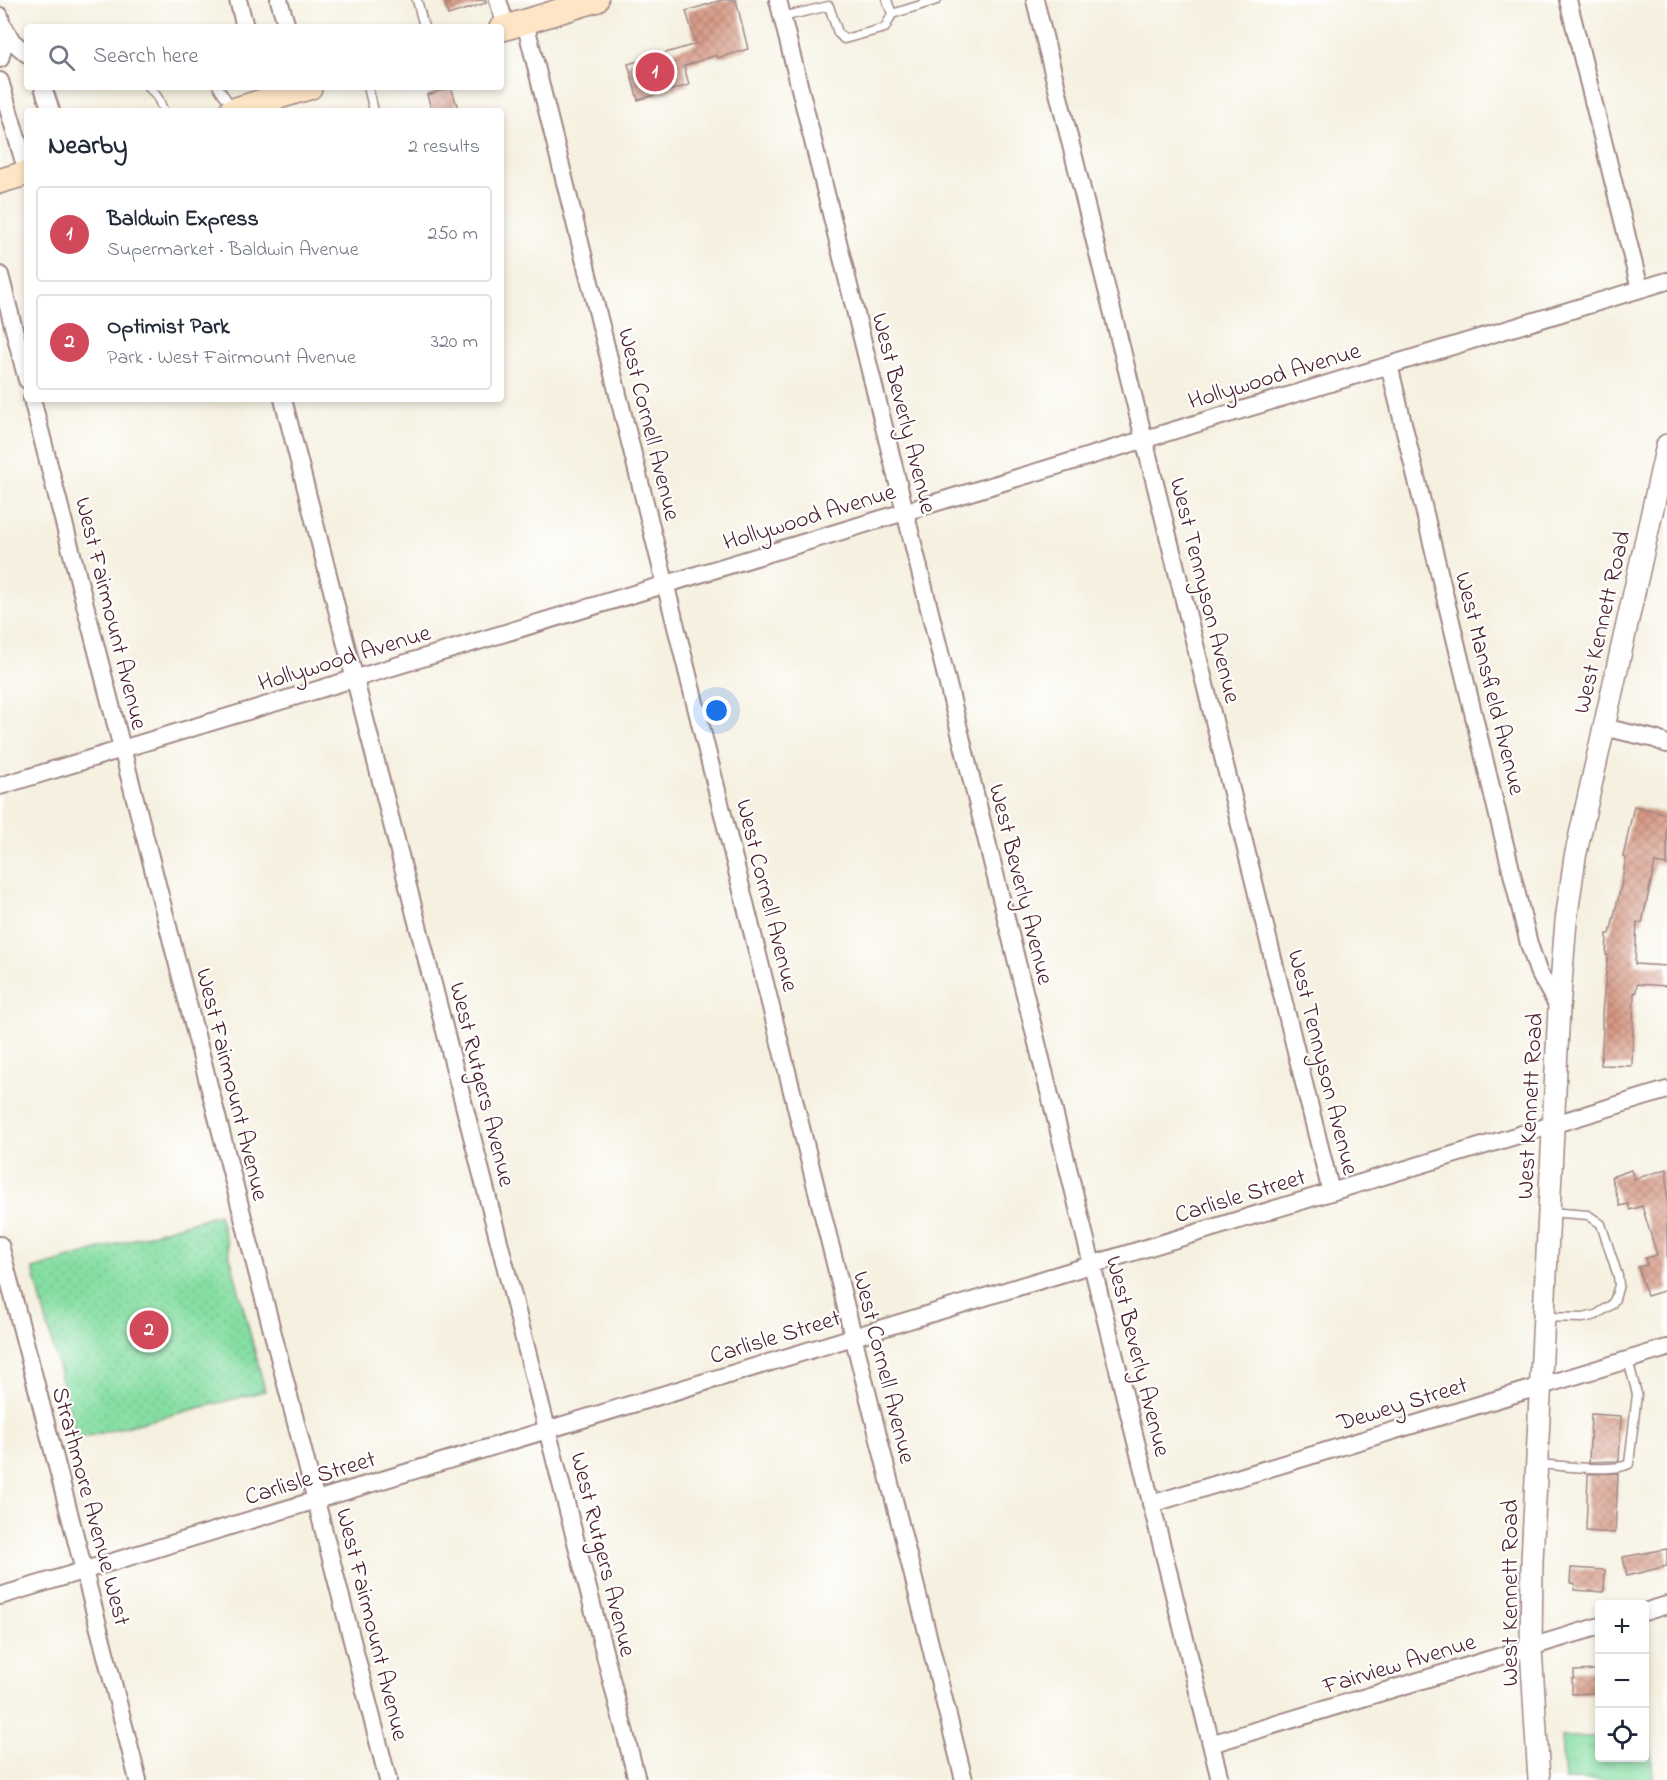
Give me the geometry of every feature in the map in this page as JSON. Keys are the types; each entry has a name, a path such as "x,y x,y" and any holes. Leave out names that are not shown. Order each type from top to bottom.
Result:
{"main road":[{"path":"523,19 596,0"},
{"path":"236,108 265,93 286,90"},
{"path":"0,181 24,173"}],"street":[{"path":"238,0 244,24"},
{"path":"279,0 286,24"},
{"name":"West Cornell Avenue","path":"498,0 523,19 964,1780"},
{"name":"West Beverly Avenue","path":"778,0 1220,1780"},
{"name":"West Tennyson Avenue","path":"1035,0 1331,1192"},
{"path":"1568,0 1640,289"},
{"path":"1,20 12,41 24,51"},
{"path":"1,20 4,44 1,56"},
{"path":"0,81 24,162"},
{"path":"44,90 50,108"},
{"path":"0,275 24,368"},
{"name":"Hollywood Avenue","path":"0,786 1667,280"},
{"name":"West Mansfield Avenue","path":"1389,365 1529,944 1538,971 1559,1008"},
{"name":"West Fairmount Avenue","path":"33,402 388,1780"},
{"name":"West Rutgers Avenue","path":"284,402 637,1780"},
{"name":"West Kennett Road","path":"1539,1780 1531,1648 1532,1561 1559,1008 1570,889 1575,857 1667,445"},
{"path":"1604,727 1667,744"},
{"name":"Carlisle Street","path":"0,1596 1667,1090"},
{"name":"Strathmore Avenue West","path":"0,1245 138,1780"},
{"name":"Dewey Street","path":"1151,1504 1667,1348"},
{"path":"1649,1610 1667,1605"},
{"name":"Fairview Avenue","path":"1211,1744 1595,1627"}],"lane":[{"path":"417,0 423,24"},
{"path":"887,0 892,14"},
{"path":"782,17 829,6 838,33 844,39 885,28 892,14 937,0"},
{"path":"1,56 24,51"},
{"path":"154,90 162,108"},
{"path":"220,90 231,108"},
{"path":"369,90 373,108"},
{"path":"1544,1317 1583,1318 1596,1315 1611,1305 1619,1285 1601,1224 1588,1215 1549,1212"},
{"path":"1536,1464 1609,1468 1629,1464 1636,1394 1628,1360"}],"green space":[{"path":"219,1214 265,1391 77,1439 33,1269"},
{"path":"1650,1736 1653,1780 1564,1780 1561,1737 1595,1737 1595,1762 1649,1762"}],"building":[{"path":"444,0 486,0 486,3 448,15"},
{"path":"722,0 736,0 748,49 718,58 717,55 684,66 689,85 638,100 628,64 696,44 686,11"},
{"path":"442,90 452,90 458,108 431,108 427,95"},
{"path":"1634,806 1667,814 1667,865 1655,863 1642,923 1637,922 1635,964 1667,966 1667,986 1637,984 1636,993 1634,992 1632,1066 1601,1065 1602,1012 1608,955 1606,955 1607,934 1610,934 1621,886 1626,858 1623,857"},
{"path":"1667,1169 1667,1290 1647,1296 1638,1267 1647,1265 1645,1258 1657,1255 1642,1206 1630,1210 1628,1204 1620,1206 1611,1177 1631,1170 1634,1179"},
{"path":"1591,1414 1621,1416 1619,1461 1589,1462"},
{"path":"1618,1473 1615,1533 1586,1531 1588,1474"},
{"path":"1667,1549 1667,1566 1627,1576 1623,1557"},
{"path":"1571,1568 1605,1570 1604,1592 1574,1590 1575,1584 1570,1583"},
{"path":"1595,1670 1595,1693 1572,1694 1574,1671"}],"place":[{"name":"Baldwin Express","path":"655,72"},
{"name":"Optimist Park","path":"149,1330"}]}
